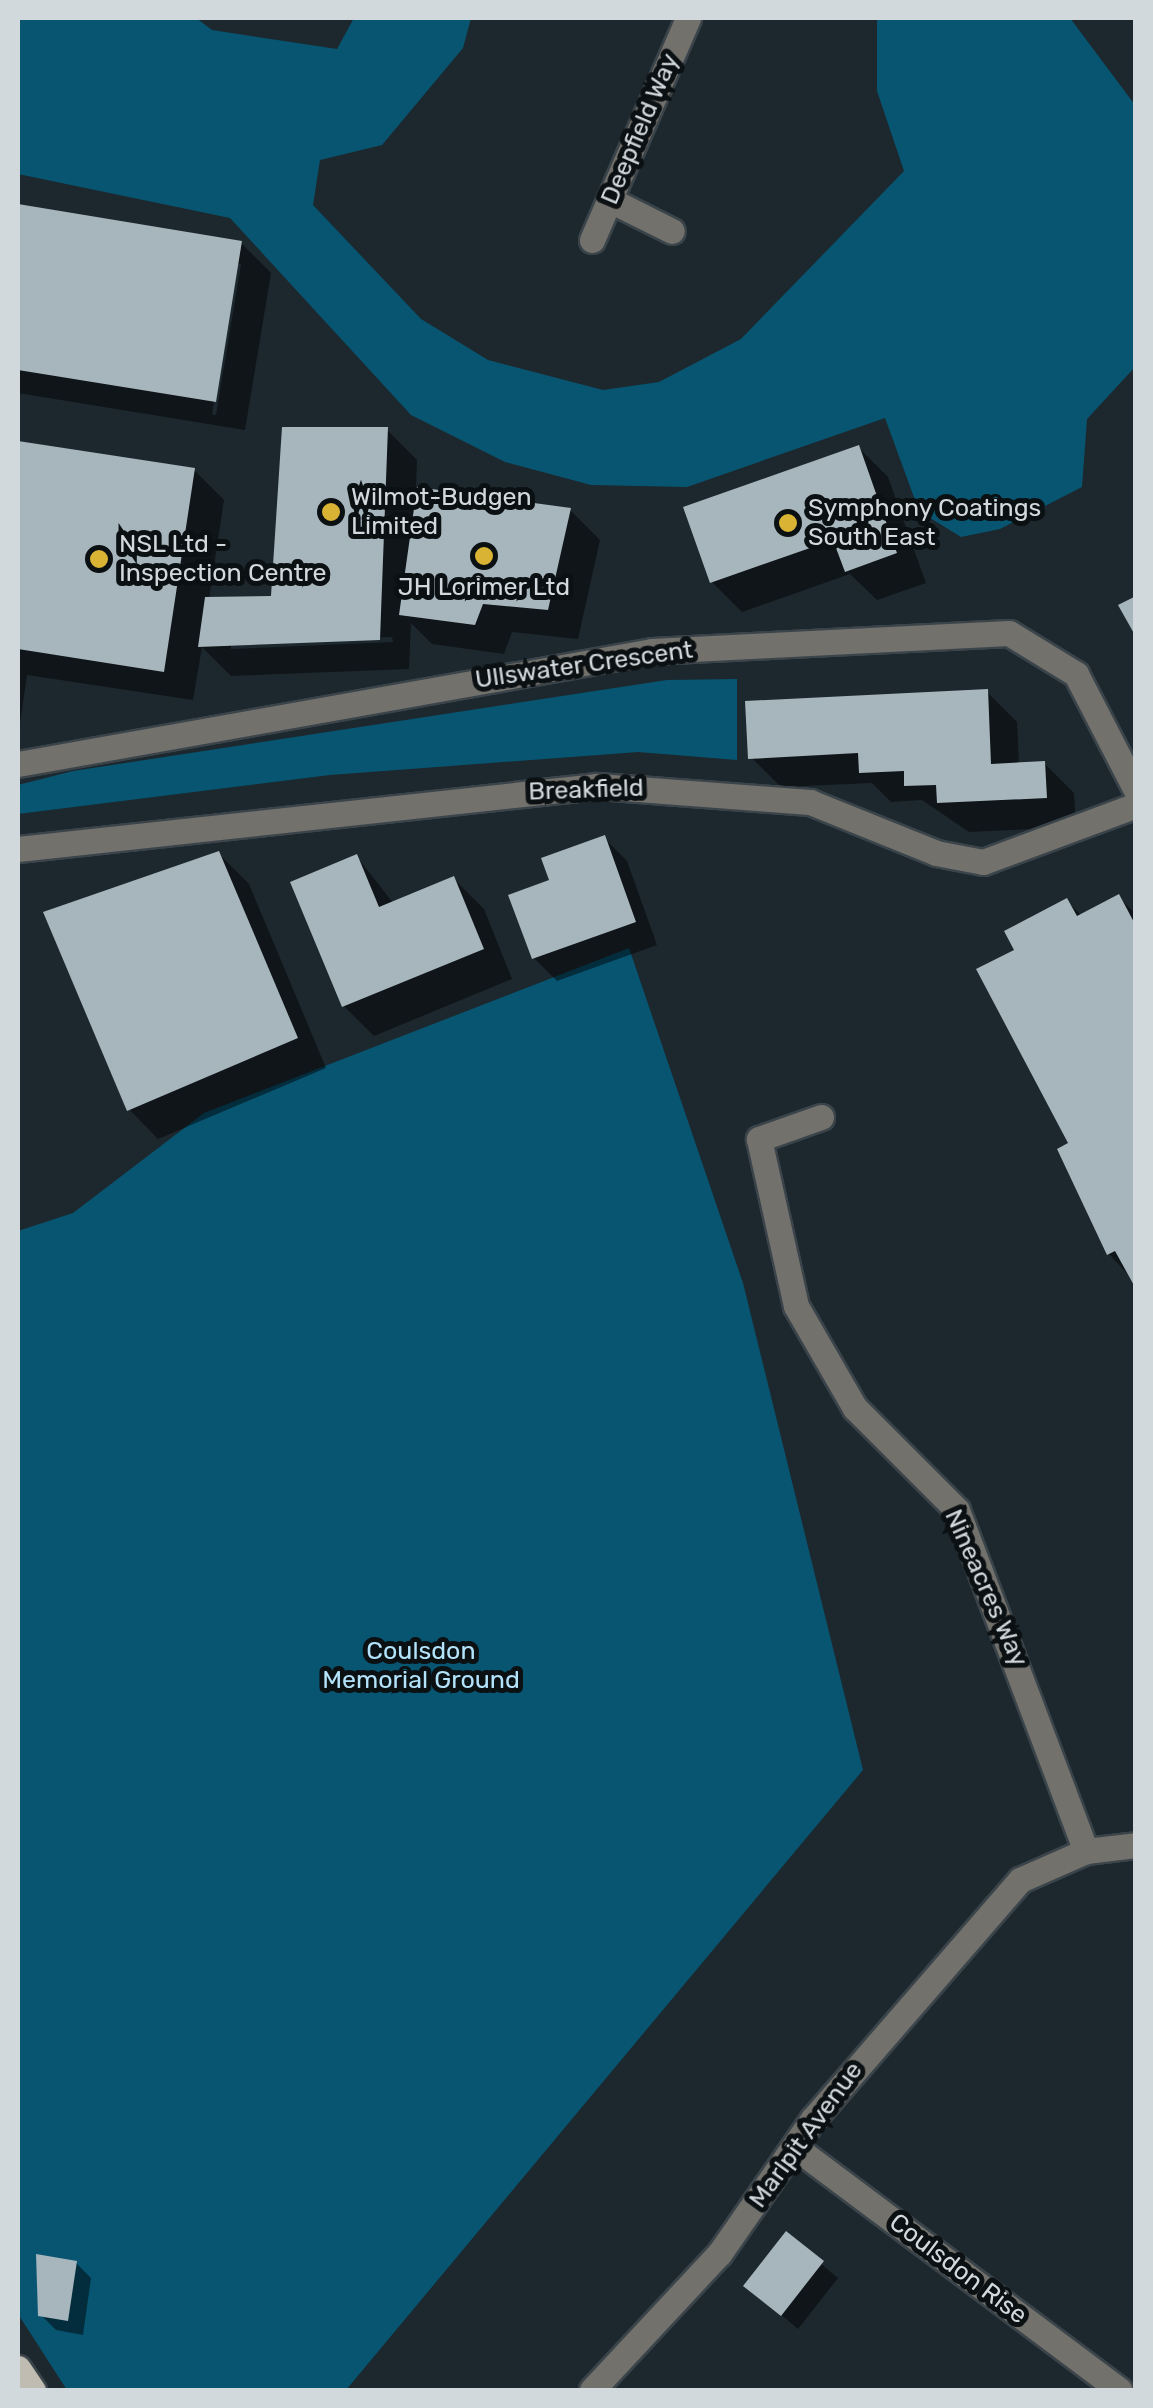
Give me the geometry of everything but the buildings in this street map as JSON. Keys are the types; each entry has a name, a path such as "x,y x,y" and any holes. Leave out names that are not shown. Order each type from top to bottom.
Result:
{"main road":[{"path":"18,2368 33,2390"}],"street":[{"name":"Deepfield Way","path":"592,240 688,18"},
{"path":"610,200 672,231"},
{"name":"Ullswater Crescent","path":"18,764 652,651 1008,634 1076,674 1136,790"},
{"name":"Breakfield","path":"18,849 596,786 810,802 936,853 982,862 1136,805"},
{"name":"Nineacres Way","path":"821,1118 759,1140 796,1306 855,1408 957,1510 1086,1851"},
{"path":"1086,1851 1136,1845"},
{"name":"Marlpit Avenue","path":"592,2390 719,2254 878,2039 1020,1880 1086,1851"},
{"name":"Coulsdon Rise","path":"796,2148 1120,2390"}],"green space":[{"path":"18,18 196,18 212,30 337,49 354,18 471,18 463,48 382,145 320,160 313,205 421,319 488,360 603,390 659,382 741,339 904,171 877,91 877,18 1070,18 1135,105 1135,367 1087,419 1082,487 1000,529 961,537 919,511 885,418 687,487 591,485 505,462 411,415 230,218 18,174"},
{"path":"737,679 737,760 638,752 330,775 18,814 18,785 73,771 667,680"},
{"name":"Coulsdon Memorial Ground","path":"629,948 743,1283 863,1770 346,2390 67,2390 18,2314 18,1231 73,1213 204,1113"}],"place":[{"name":"Wilmot-Budgen Limited","path":"331,512"},
{"name":"Symphony Coatings South East","path":"788,523"},
{"name":"JH Lorimer Ltd","path":"484,556"},
{"name":"NSL Ltd - Inspection Centre","path":"99,559"}]}
